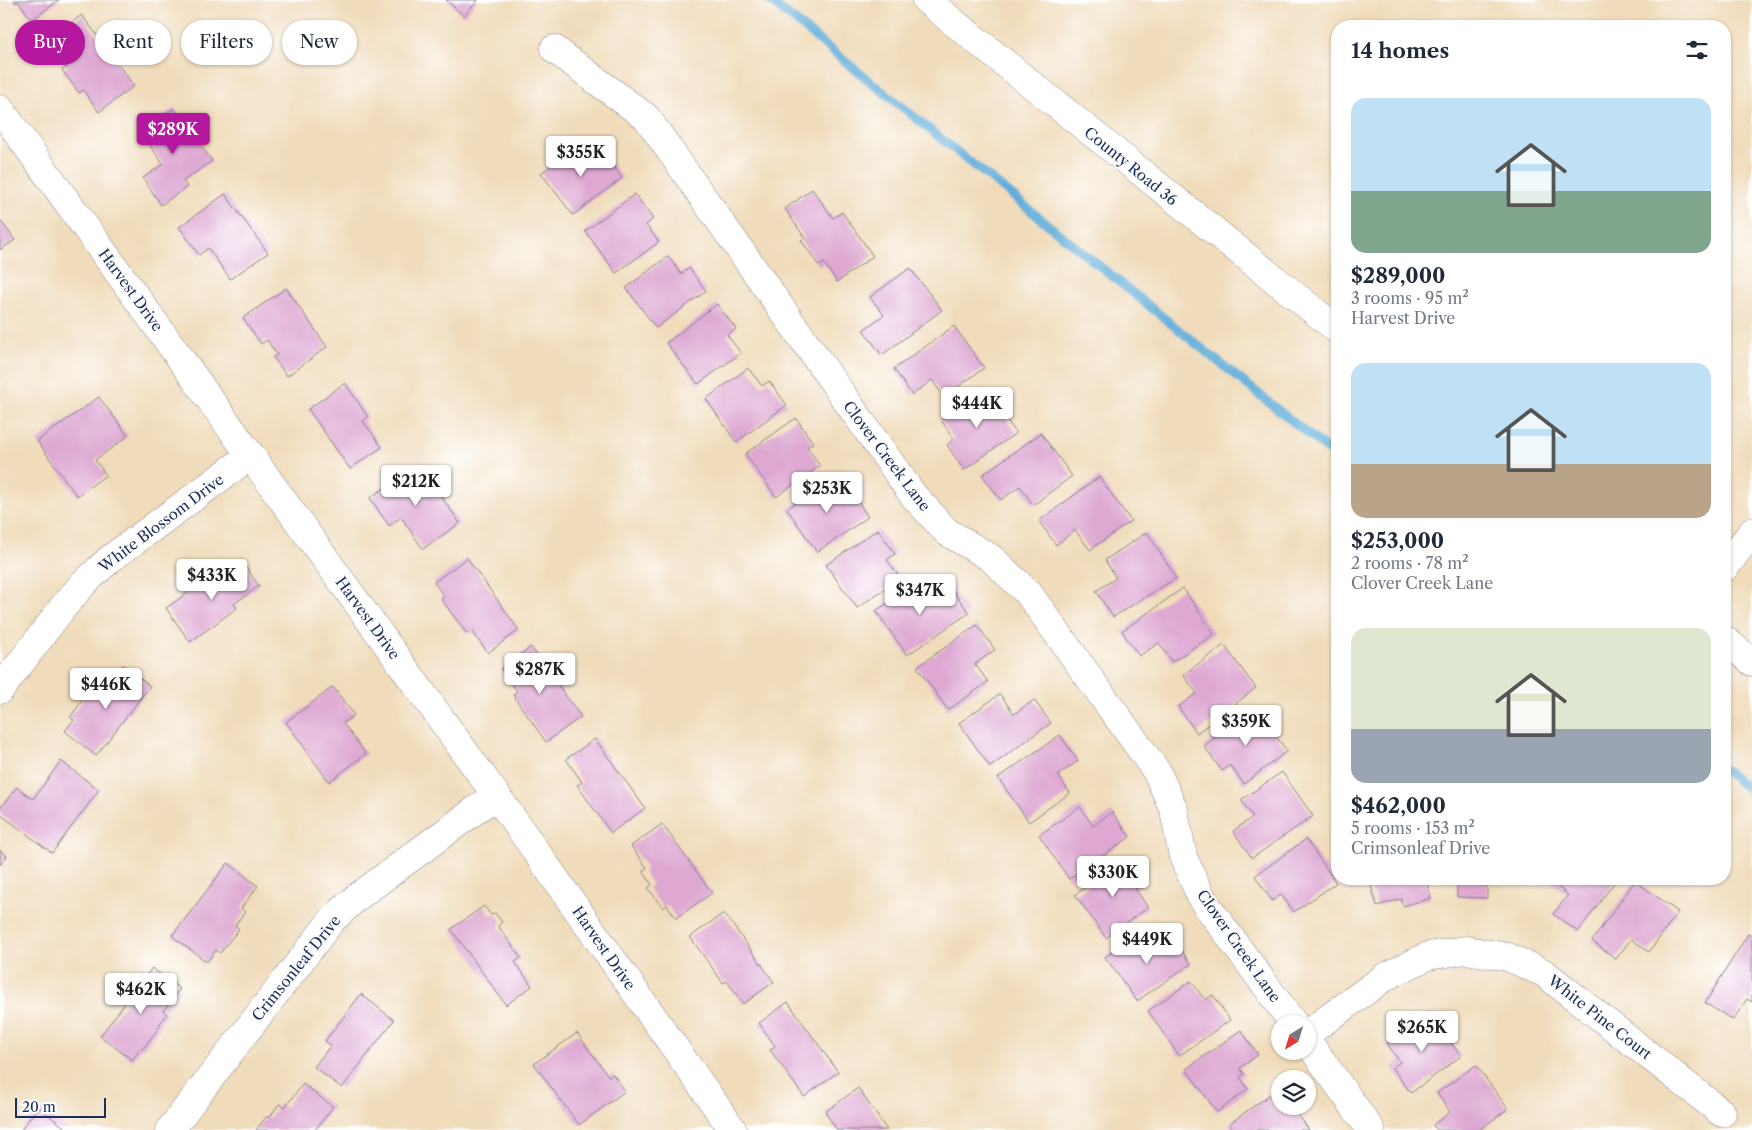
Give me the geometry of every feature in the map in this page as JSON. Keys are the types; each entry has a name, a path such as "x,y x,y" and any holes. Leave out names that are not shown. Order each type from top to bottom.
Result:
{"street":[{"name":"County Road 36","path":"926,0 1331,324"},
{"name":"Clover Creek Lane","path":"554,49 647,118 913,495 947,532 991,558 1030,594 1157,772 1174,810 1183,857 1202,899 1287,1015"},
{"name":"Harvest Drive","path":"1,113 251,454 496,795 733,1130"},
{"name":"White Blossom Drive","path":"0,690 83,584 110,559 251,454"},
{"path":"1731,559 1752,532"},
{"path":"1731,645 1752,662"},
{"name":"Crimsonleaf Drive","path":"170,1130 332,920 356,898 496,795"},
{"name":"White Pine Court","path":"1316,1027 1386,977 1428,956 1466,950 1508,957 1544,973 1722,1113"},
{"path":"1316,1053 1371,1130"}],"building":[{"path":"14,0 59,0 32,20 18,1 16,3"},
{"path":"446,0 478,0 464,16"},
{"path":"82,15 95,33 95,65 119,65 134,86 99,112 83,90 79,93 62,70 67,67 66,65 85,65 85,20 75,20"},
{"path":"174,108 212,161 183,181 187,187 161,205 143,178 163,164 140,131"},
{"path":"584,142 597,160 605,155 622,178 573,215 541,173"},
{"path":"812,189 833,218 842,212 873,256 837,282 824,263 819,266 801,240 805,238 785,209"},
{"path":"225,194 268,253 230,279 208,248 199,255 179,227"},
{"path":"635,194 653,219 646,225 659,242 616,273 585,231"},
{"path":"0,220 15,240 0,250"},
{"path":"668,256 681,274 689,268 706,291 656,328 626,288"},
{"path":"910,268 942,310 882,355 863,330 884,315 870,297"},
{"path":"286,288 327,347 287,376 273,357 277,355 267,340 261,344 243,318"},
{"path":"717,304 736,329 727,335 741,353 698,384 666,343"},
{"path":"954,326 984,368 944,397 932,380 912,395 894,369"},
{"path":"748,368 762,386 769,381 787,405 736,442 706,399"},
{"path":"345,383 368,417 363,421 382,447 350,469 308,409"},
{"path":"985,389 1016,433 964,470 947,445 954,439 941,420"},
{"path":"99,397 128,436 95,460 106,475 77,496 37,441"},
{"path":"796,418 813,443 807,447 820,466 776,497 745,454"},
{"path":"1041,433 1072,476 1033,505 1020,486 1001,500 982,475"},
{"path":"418,464 460,523 423,549 401,517 389,526 370,498"},
{"path":"1099,477 1131,521 1090,550 1075,530 1056,545 1039,521"},
{"path":"830,478 844,498 852,492 868,517 817,552 787,509"},
{"path":"878,529 895,554 887,560 900,578 857,608 826,565"},
{"path":"1147,532 1176,578 1113,617 1096,591 1116,578 1105,560"},
{"path":"467,558 519,630 488,653 472,631 467,634 441,599 444,597 434,582"},
{"path":"241,560 259,586 234,604 237,608 190,642 166,608 213,575 216,578"},
{"path":"918,582 932,603 952,589 969,613 907,655 876,611"},
{"path":"1183,588 1214,634 1172,662 1159,643 1139,656 1122,631"},
{"path":"977,625 995,650 975,664 988,682 948,710 917,667"},
{"path":"1224,645 1256,688 1197,733 1178,707 1197,693 1183,675"},
{"path":"531,647 581,717 546,742 513,695 517,691 501,669"},
{"path":"123,665 150,686 96,756 65,731 74,720 70,717 86,696 90,699 102,683 106,687"},
{"path":"333,687 354,715 343,723 366,754 329,782 286,722"},
{"path":"1000,694 1014,714 1034,700 1051,723 990,767 959,723"},
{"path":"1255,708 1287,751 1244,784 1230,765 1222,771 1204,746"},
{"path":"1060,735 1078,761 1058,775 1070,793 1029,822 998,778"},
{"path":"595,739 645,808 611,833 577,785 582,782 566,759"},
{"path":"61,761 99,790 52,853 0,814 0,808 17,787 33,799"},
{"path":"1282,772 1313,816 1252,858 1233,831 1253,817 1241,800"},
{"path":"1080,807 1093,826 1112,812 1130,837 1069,879 1039,835"},
{"path":"662,824 712,893 676,918 667,905 663,908 648,888 652,885 643,871 647,868 631,846"},
{"path":"1306,839 1331,876 1331,885 1333,885 1294,912 1281,894 1272,901 1255,876"},
{"path":"0,850 7,856 0,865"},
{"path":"1125,858 1143,883 1135,889 1148,907 1106,938 1075,895"},
{"path":"228,863 258,886 241,908 245,912 235,925 239,929 220,953 216,950 207,962 172,936"},
{"path":"1371,885 1428,885 1431,898 1403,906 1401,899 1377,906"},
{"path":"1457,885 1487,885 1487,898 1457,897"},
{"path":"1555,885 1613,885 1578,932 1553,914 1568,895"},
{"path":"1632,885 1641,885 1678,912 1649,952 1631,939 1616,959 1592,941"},
{"path":"484,906 491,915 495,913 502,922 498,926 521,958 515,962 532,986 506,1005 451,929"},
{"path":"724,913 774,982 743,1004 727,981 723,983 690,937"},
{"path":"1748,934 1752,936 1752,1002 1747,999 1733,1020 1705,1003"},
{"path":"1137,935 1146,948 1150,946 1155,951 1173,938 1191,964 1137,1001 1105,957"},
{"path":"152,968 180,989 163,1011 167,1014 160,1026 132,1060 100,1036"},
{"path":"1191,981 1205,1000 1213,995 1230,1020 1179,1056 1148,1011"},
{"path":"361,994 394,1020 342,1088 314,1067 331,1045 325,1041"},
{"path":"788,1002 838,1072 804,1097 770,1050 775,1046 759,1023"},
{"path":"1429,1013 1461,1056 1411,1093 1392,1068 1400,1062 1387,1044"},
{"path":"1241,1030 1258,1055 1240,1068 1244,1074 1240,1077 1248,1089 1217,1112 1186,1069"},
{"path":"577,1033 609,1077 613,1074 625,1091 579,1125 534,1064"},
{"path":"1476,1065 1508,1109 1479,1130 1437,1130 1433,1125 1450,1112 1437,1093"},
{"path":"303,1084 333,1107 315,1130 256,1130 267,1116 269,1118 279,1104 285,1107"},
{"path":"858,1088 887,1130 837,1130 825,1112"},
{"path":"1271,1094 1271,1115 1299,1115 1309,1130 1233,1130 1229,1124"},
{"path":"38,1107 68,1130 21,1130"}],"waterway":[{"path":"769,0 1331,452"},
{"path":"1731,775 1752,792"}]}
